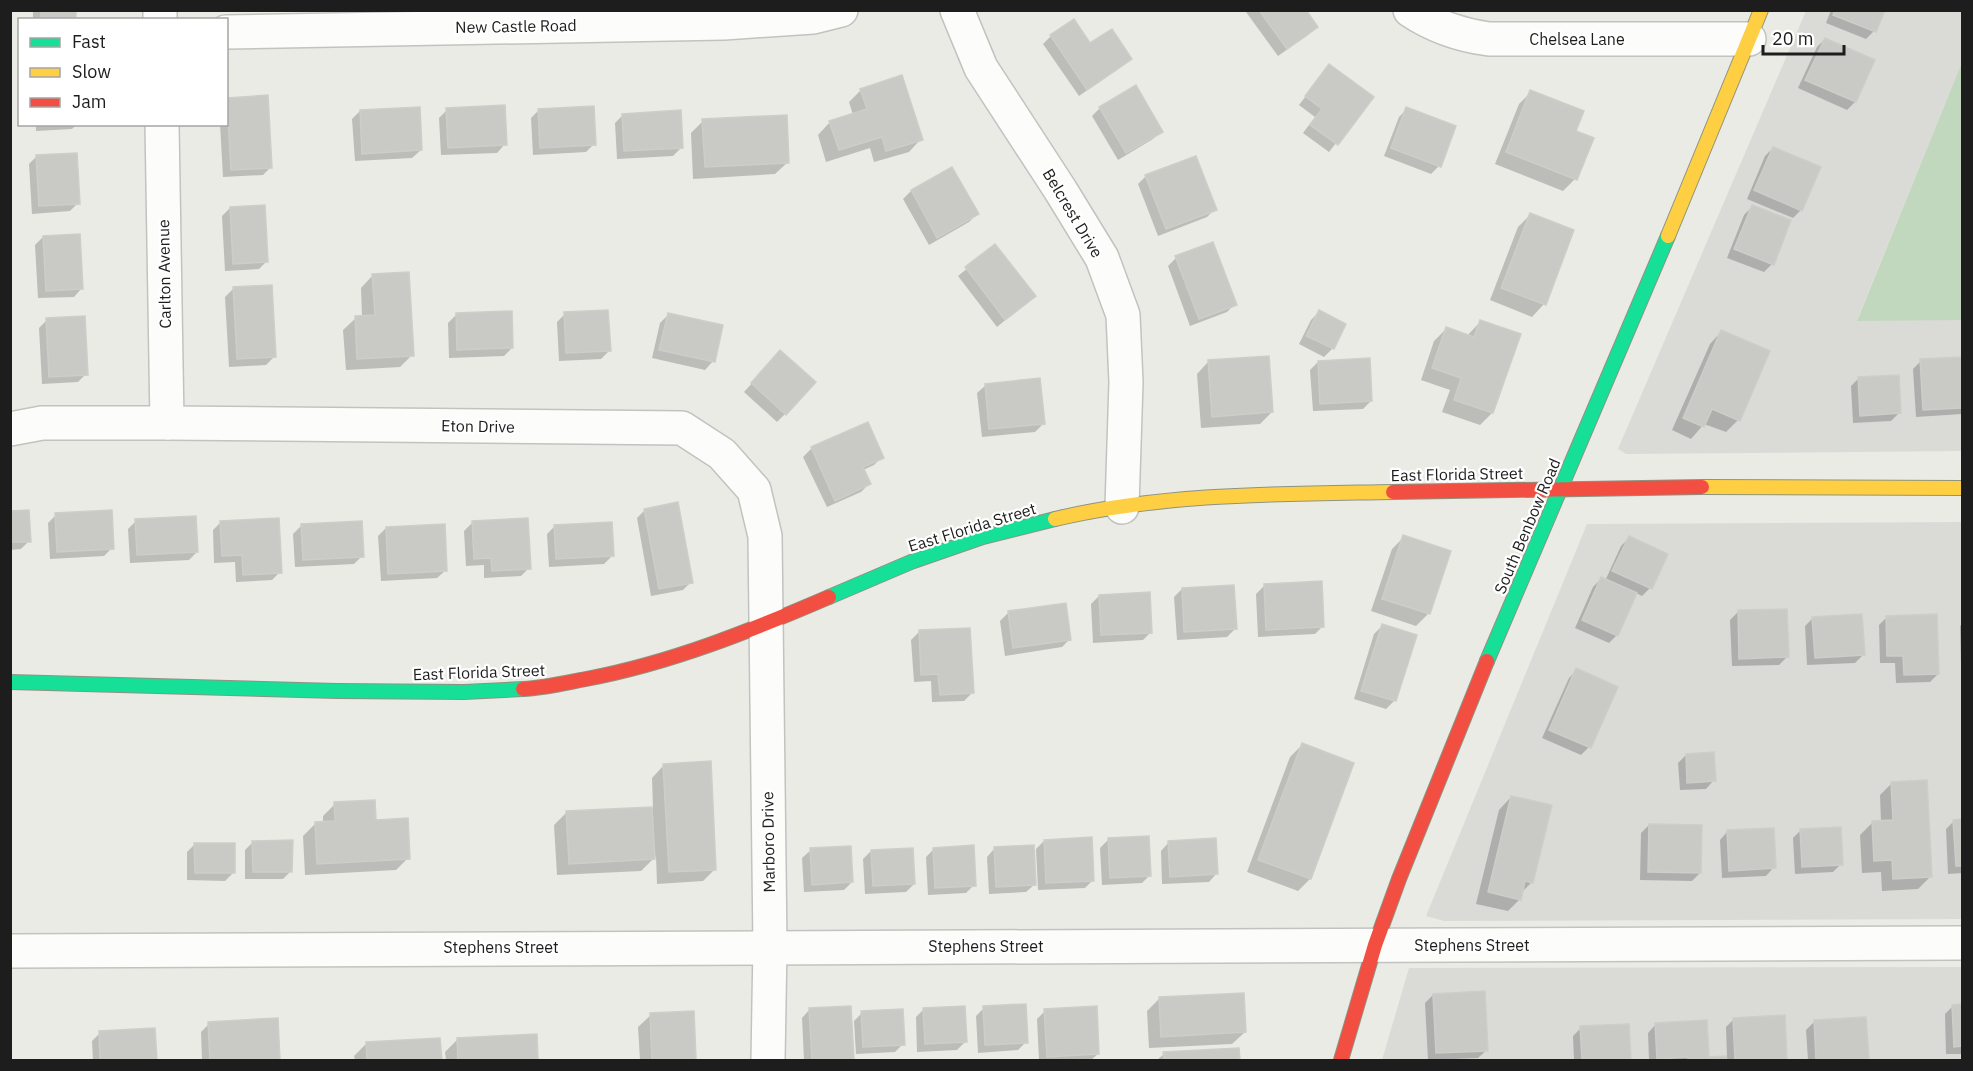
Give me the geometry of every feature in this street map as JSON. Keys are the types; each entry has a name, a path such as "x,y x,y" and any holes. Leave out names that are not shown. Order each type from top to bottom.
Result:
{"main road":[{"name":"South Benbow Road","path":"1341,1060 1374,945 1467,709 1662,251 1755,25"},
{"name":"East Florida Street","path":"10,682 337,691 464,692 541,688 630,671 702,648 911,562 983,537 1065,517 1122,507 1230,495 1731,487 1962,488"}],"street":[{"name":"New Castle Road","path":"228,32 548,18 724,23 813,16 841,10"},
{"name":"Belcrest Drive","path":"957,10 981,68 1102,258 1123,315 1126,382 1122,507"},
{"name":"Chelsea Lane","path":"1410,10 1429,23 1489,39 1755,25"},
{"name":"Carlton Avenue","path":"162,126 167,423"},
{"name":"Eton Drive","path":"10,414 42,423"},
{"name":"Eton Drive","path":"10,429 42,423 682,428 722,454 754,490 765,536 765,624"},
{"name":"Marboro Drive","path":"765,624 770,946 768,1060"},
{"name":"Stephens Street","path":"10,951 770,946 1962,943"}],"shaded area":[{"path":"1806,11 1962,11 1962,62 1857,320 1962,320 1962,451 1626,454 1618,449"},
{"path":"1962,522 1962,919 1444,921 1426,916 1587,524"},
{"path":"1962,967 1962,1060 1382,1060 1409,968"}],"green space":[{"path":"1962,62 1962,320 1857,321"}],"building":[{"path":"41,10 76,10 76,18 41,18"},
{"path":"1259,10 1306,10 1318,27 1287,49"},
{"path":"1835,10 1885,10 1876,32 1833,15"},
{"path":"1074,19 1090,43 1112,29 1132,59 1087,90 1050,35"},
{"path":"1825,38 1875,60 1856,102 1805,80"},
{"path":"1329,64 1374,97 1338,145 1310,125 1322,109 1305,96"},
{"path":"902,75 923,140 886,151 882,137 839,150 829,121 867,109 860,89"},
{"path":"1136,85 1163,132 1126,153 1099,107"},
{"path":"1530,90 1584,111 1576,131 1594,138 1577,180 1506,152"},
{"path":"268,95 272,168 231,170 228,98"},
{"path":"505,105 507,145 448,148 446,108"},
{"path":"594,106 596,145 540,148 538,109"},
{"path":"420,107 422,150 362,154 360,110"},
{"path":"1406,107 1456,126 1441,167 1391,148"},
{"path":"681,110 683,148 624,151 622,114"},
{"path":"787,115 789,163 705,167 702,119"},
{"path":"1773,147 1821,167 1802,211 1754,190"},
{"path":"77,153 80,204 39,206 36,155"},
{"path":"1196,156 1217,210 1166,229 1145,175"},
{"path":"952,167 979,214 937,238 911,190"},
{"path":"265,205 268,262 233,264 230,207"},
{"path":"1752,205 1791,220 1774,265 1734,249"},
{"path":"1530,213 1574,230 1546,305 1501,288"},
{"path":"80,234 83,289 46,291 43,236"},
{"path":"1213,242 1237,305 1199,319 1175,256"},
{"path":"995,244 1036,296 1005,320 965,267"},
{"path":"409,272 414,356 357,359 355,316 375,315 372,274"},
{"path":"272,285 276,357 237,359 233,287"},
{"path":"608,310 611,351 566,353 564,312"},
{"path":"1319,310 1346,324 1334,349 1306,336"},
{"path":"512,311 513,348 457,350 456,313"},
{"path":"668,313 723,325 715,362 659,350"},
{"path":"85,316 88,375 49,377 46,318"},
{"path":"1480,320 1521,334 1493,413 1454,400 1461,378 1432,368 1446,327 1474,337"},
{"path":"1721,330 1770,351 1740,421 1712,409 1704,427 1683,418"},
{"path":"780,350 816,382 786,415 751,383"},
{"path":"1269,356 1273,412 1212,417 1208,360"},
{"path":"1962,357 1962,408 1923,410 1920,359"},
{"path":"1370,358 1372,401 1320,404 1318,361"},
{"path":"1899,375 1901,413 1860,416 1858,377"},
{"path":"1040,378 1045,424 989,429 985,384"},
{"path":"868,422 884,458 863,467 871,484 835,501 811,447"},
{"path":"678,502 693,583 659,589 644,509"},
{"path":"29,510 31,542 10,542 10,511"},
{"path":"112,510 114,549 57,552 55,513"},
{"path":"196,516 198,552 137,555 135,519"},
{"path":"279,518 282,573 243,575 242,555 222,556 220,521"},
{"path":"528,518 531,569 492,571 491,558 474,559 472,521"},
{"path":"362,521 364,557 303,560 301,524"},
{"path":"612,522 614,556 556,559 554,525"},
{"path":"445,524 447,571 388,574 386,527"},
{"path":"1403,535 1451,551 1430,614 1382,599"},
{"path":"1629,536 1668,554 1652,589 1612,571"},
{"path":"1601,577 1637,593 1618,636 1582,620"},
{"path":"1322,581 1324,627 1266,630 1264,584"},
{"path":"1234,585 1237,629 1184,632 1182,588"},
{"path":"1150,592 1152,633 1101,635 1099,595"},
{"path":"1066,603 1071,640 1013,648 1008,611"},
{"path":"1787,609 1789,657 1739,659 1738,610"},
{"path":"1862,614 1865,655 1815,658 1812,617"},
{"path":"1937,614 1939,674 1904,675 1903,656 1887,656 1886,616"},
{"path":"1382,624 1417,635 1396,701 1361,691"},
{"path":"970,628 974,693 940,695 938,674 921,675 919,630"},
{"path":"1576,668 1618,687 1591,748 1549,730"},
{"path":"1302,743 1354,763 1311,879 1258,860"},
{"path":"1714,752 1716,781 1687,783 1686,754"},
{"path":"711,761 716,870 669,872 663,764"},
{"path":"1927,780 1932,877 1893,879 1892,860 1874,861 1872,821 1893,820 1891,782"},
{"path":"1511,796 1552,805 1533,883 1525,881 1521,900 1488,892"},
{"path":"375,800 376,820 408,818 410,859 317,864 315,822 335,821 334,802"},
{"path":"652,807 655,859 569,864 566,811"},
{"path":"1962,819 1962,866 1956,866 1953,820"},
{"path":"1649,824 1702,825 1701,873 1648,872"},
{"path":"1841,827 1843,865 1802,867 1800,829"},
{"path":"1774,828 1776,868 1729,871 1727,830"},
{"path":"1149,836 1151,876 1110,878 1108,838"},
{"path":"1092,837 1094,881 1046,883 1044,840"},
{"path":"1216,838 1218,874 1170,877 1168,841"},
{"path":"293,840 292,872 253,872 252,841"},
{"path":"194,843 235,843 235,873 195,873"},
{"path":"974,845 976,886 935,888 933,848"},
{"path":"1034,845 1036,885 996,887 994,847"},
{"path":"851,846 853,882 812,885 810,848"},
{"path":"913,848 915,884 873,886 871,850"},
{"path":"1485,991 1488,1051 1436,1053 1433,994"},
{"path":"1244,993 1246,1032 1161,1037 1159,997"},
{"path":"1026,1004 1028,1043 985,1045 983,1006"},
{"path":"1962,1004 1962,1046 1954,1047 1952,1005"},
{"path":"851,1006 854,1060 812,1060 809,1008"},
{"path":"965,1006 967,1042 925,1044 923,1008"},
{"path":"1097,1006 1099,1054 1047,1057 1044,1009"},
{"path":"903,1009 905,1045 863,1047 861,1011"},
{"path":"694,1011 696,1060 652,1060 650,1013"},
{"path":"1785,1015 1787,1060 1735,1060 1733,1018"},
{"path":"1866,1017 1869,1059 1816,1060 1814,1020"},
{"path":"278,1018 280,1060 210,1060 208,1022"},
{"path":"1707,1020 1709,1057 1726,1056 1727,1060 1688,1060 1688,1057 1657,1059 1655,1023"},
{"path":"1629,1024 1631,1060 1582,1060 1580,1026"},
{"path":"155,1028 157,1060 100,1060 99,1031"},
{"path":"537,1034 538,1060 458,1060 457,1038"},
{"path":"440,1038 442,1060 367,1060 366,1042"},
{"path":"1239,1048 1240,1060 1164,1060 1163,1052"}],"traffic: fast":[{"path":"1487,661 1668,236"},
{"path":"829,597 911,562 983,537 1055,519"},
{"path":"10,682 337,691 464,692 523,689"}],"traffic: slow":[{"path":"1668,236 1761,10"},
{"path":"1702,487 1962,488"},
{"path":"1055,519 1138,504 1223,496 1393,492"}],"traffic: jam":[{"path":"1393,492 1702,487"},
{"path":"523,689 563,684 679,655 740,634 829,597"},
{"path":"1341,1060 1375,945 1399,879 1487,661"}]}
